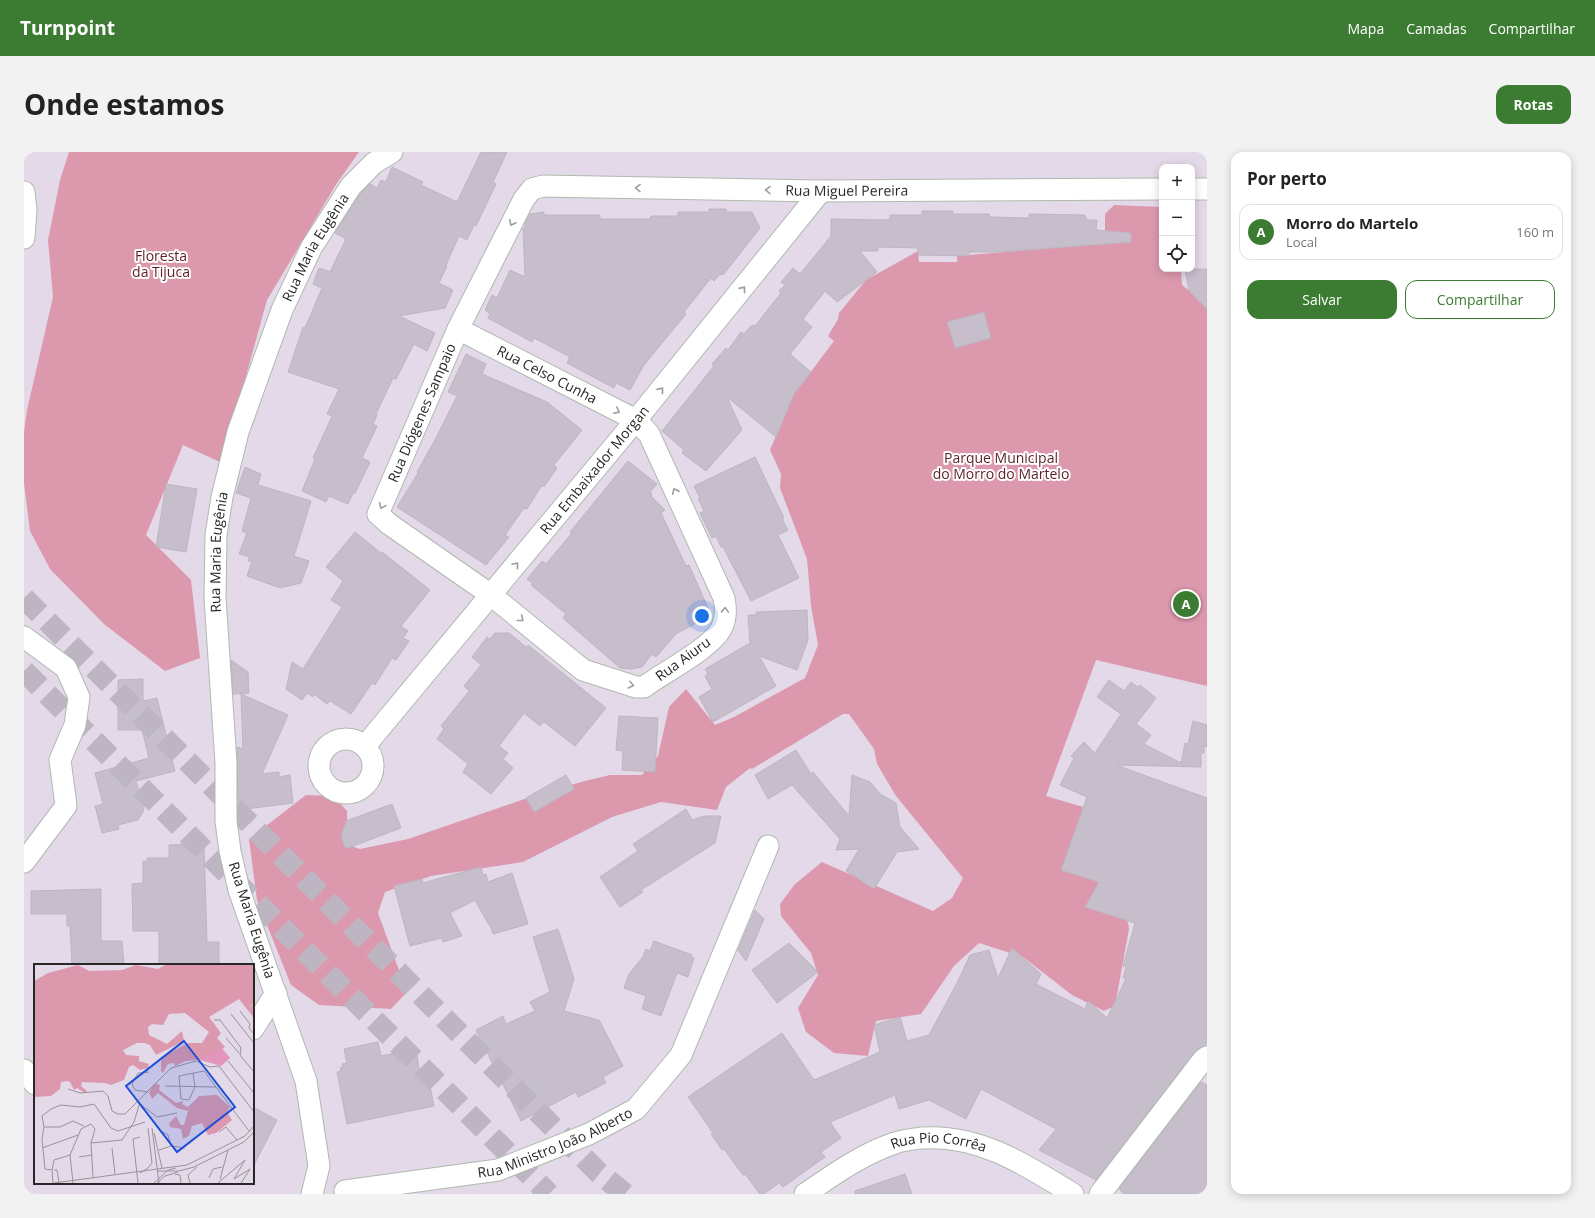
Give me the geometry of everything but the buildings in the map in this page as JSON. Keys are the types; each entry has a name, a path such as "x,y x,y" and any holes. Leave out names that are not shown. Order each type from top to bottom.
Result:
{"street":[{"name":"Rua Maria Eugênia","path":"318,1166 306,1081 239,890 230,851 226,822 226,763 215,598 216,535 222,497 238,432 282,310 308,255 351,186 374,163 392,152"},
{"name":"Rua Miguel Pereira","path":"532,189 543,186 821,191 1159,189"},
{"name":"Rua Diógenes Sampaio","path":"491,595 389,524 378,514 458,329 524,199 532,189"},
{"path":"1195,189 1207,189"},
{"name":"Rua Embaixador Morgan","path":"365,746 636,420 821,191"},
{"path":"24,192 26,210 24,238"},
{"name":"Rua Celso Cunha","path":"458,329 636,420"},
{"name":"Rua Aiuru","path":"491,595 583,670 636,687 644,687 706,646 721,628 726,609 724,598 649,434 636,420"},
{"path":"24,637 66,668 79,697 75,725 60,760 66,806 24,862"},
{"name":"Rua Ministro João Alberto","path":"346,1192 498,1170 589,1134 636,1109 681,1055 768,846"},
{"path":"254,1028 276,993"},
{"path":"1100,1194 1202,1060 1207,1057"},
{"path":"24,1070 34,1083"},
{"name":"Rua Pio Corrêa","path":"805,1194 857,1160 895,1142 935,1137 956,1139 998,1151 1018,1160 1073,1194"},
{"path":"318,1166 346,1192"},
{"path":"312,1194 318,1166"}],"green space":[{"name":"Floresta da Tijuca","path":"69,152 359,152 337,183 267,300 222,463 183,445 146,535 191,580 200,658 165,671 104,624 50,569 30,531 24,483 24,432 27,410 53,297 48,240 60,180"},
{"name":"Parque Municipal do Morro do Martelo","path":"1114,205 1159,207 1159,272 1181,272 1182,285 1191,292 1207,293 1207,686 1096,660 1046,796 1083,807 1064,871 1099,882 1123,912 1128,923 1129,929 1115,1006 1104,1011 1072,995 1023,957 979,943 954,966 921,1014 876,1021 868,1056 834,1053 806,1032 798,1008 818,975 811,953 781,916 780,904 795,884 822,862 933,911 952,898 963,878 896,796 877,764 874,749 849,714 843,714 752,769 750,768 726,787 717,810 661,802 612,817 523,862 431,876 385,892 378,913 407,992 391,1009 319,1005 291,985 257,900 249,839 306,795 331,796 335,798 347,811 348,845 360,849 408,839 539,794 585,781 610,775 642,775 658,756 669,707 686,689 715,725 734,717 805,678 818,645 811,606 807,559 780,488 781,474 770,450 794,394 834,341 828,336 838,319 839,313 866,280 918,251 919,262 957,262 957,256 1097,244 1105,237 1105,214"}],"tunnel":[{"path":"24,598 599,1173 625,1194"},
{"path":"24,671 549,1194"}],"place":[{"name":"Morro do Martelo","path":"1186,604"}]}
